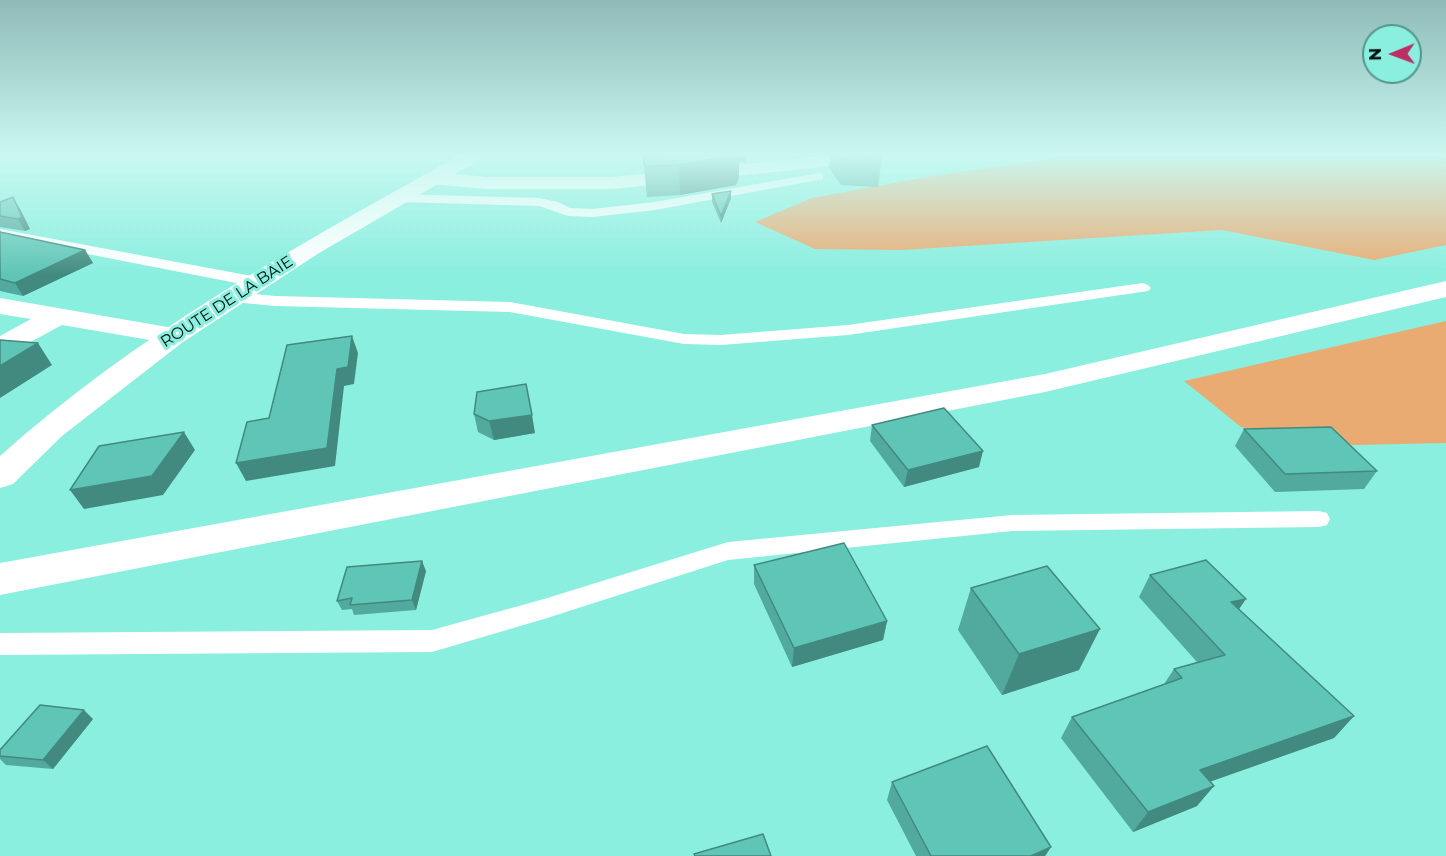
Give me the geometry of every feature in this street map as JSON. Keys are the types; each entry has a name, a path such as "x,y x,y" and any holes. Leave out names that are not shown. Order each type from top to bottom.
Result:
{"street":[{"name":"ROUTE DE LA BAIE","path":"0,476 50,429 173,336 257,282 403,195"},
{"path":"0,579 1045,383 1446,289"},
{"path":"0,306 173,336"},
{"path":"0,347 58,316"}],"lane":[{"path":"398,198 539,202 554,205 568,212 592,213 655,206 718,195"},
{"path":"0,233 257,282"},
{"path":"233,297 275,301 510,308 684,339 720,340 848,330 1143,288"},
{"path":"0,644 432,641 728,551 1012,523 1319,519"}],"shaded area":[{"path":"829,195 1446,195 1446,245 1374,260 1222,230 901,250 815,249 755,222 812,198"},
{"path":"1446,321 1446,443 1354,445 1241,427 1184,381"}],"building":[{"path":"712,195 729,195 721,216"},
{"path":"13,197 22,217 18,219 0,216 0,202"},
{"path":"0,232 85,250 15,283 0,279"},
{"path":"352,336 348,367 337,369 327,448 236,463 247,422 269,418 287,345"},
{"path":"0,340 38,343 0,366"},
{"path":"526,384 532,415 489,421 474,414 477,392"},
{"path":"944,408 983,451 908,470 872,425"},
{"path":"1331,427 1377,471 1285,474 1244,429"},
{"path":"184,432 152,476 70,490 99,446"},
{"path":"844,543 887,621 794,648 754,565"},
{"path":"1206,560 1246,599 1231,602 1354,716 1200,770 1214,786 1148,812 1072,717 1182,678 1174,669 1225,655 1150,575"},
{"path":"422,561 412,600 350,605 352,598 337,601 347,567"},
{"path":"1047,566 1100,629 1019,654 971,588"},
{"path":"40,705 84,710 43,760 0,756 0,750"},
{"path":"987,746 1051,847 1031,856 931,856 892,782"},
{"path":"763,834 771,856 695,856 694,854"}]}
